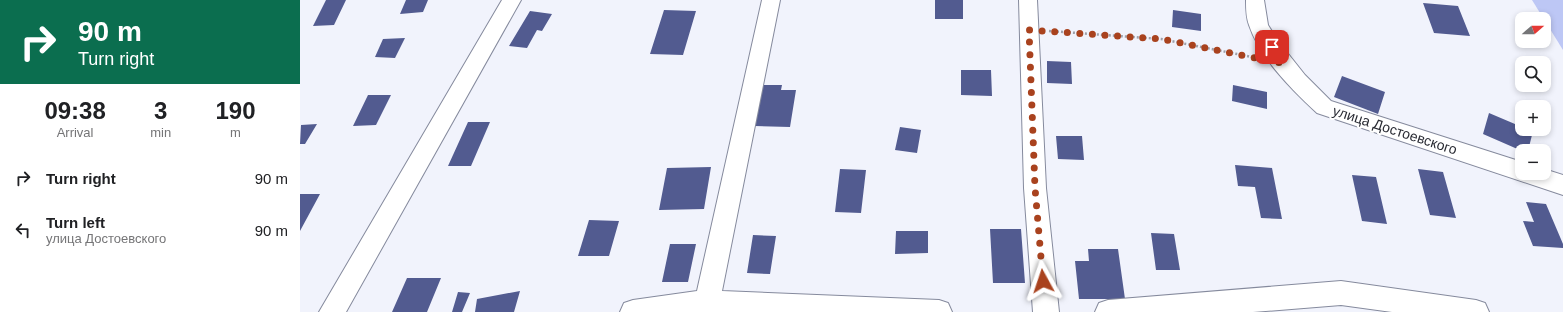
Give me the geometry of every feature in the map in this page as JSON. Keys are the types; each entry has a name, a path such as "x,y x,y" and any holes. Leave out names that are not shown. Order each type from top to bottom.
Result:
{"street":[{"path":"332,312 512,0"},
{"path":"707,302 771,0"},
{"path":"1028,0 1035,188 1046,312"},
{"name":"улица Достоевского","path":"1254,0 1260,28 1308,92 1324,107 1515,170"},
{"path":"1548,180 1563,185"},
{"path":"1108,312 1341,293 1476,312"},
{"path":"633,312 707,302 818,309 939,312"}],"path":[{"path":"1029,30 1161,39 1286,64"}],"shaded area":[{"path":"1532,0 1563,0 1563,50 1551,31 1551,12 1539,12"}],"building":[{"path":"326,0 346,0 334,25 313,26"},
{"path":"406,0 428,0 423,12 400,14"},
{"path":"935,0 963,0 963,19 935,19"},
{"path":"1423,3 1458,6 1470,36 1434,33"},
{"path":"664,10 696,11 683,55 650,54"},
{"path":"1173,10 1201,14 1201,31 1172,27"},
{"path":"530,11 552,14 542,31 537,30 527,48 509,46"},
{"path":"405,38 395,58 375,57 383,39"},
{"path":"1047,61 1071,62 1072,84 1047,83"},
{"path":"961,70 991,70 992,96 961,95"},
{"path":"1342,76 1385,92 1378,114 1334,97"},
{"path":"763,85 782,85 781,90 796,90 790,127 755,126"},
{"path":"1233,85 1267,92 1267,109 1232,101"},
{"path":"368,95 391,95 376,125 353,126"},
{"path":"1489,113 1515,124 1515,136 1532,136 1530,144 1515,144 1515,148 1483,134"},
{"path":"468,122 490,122 471,166 448,166"},
{"path":"317,124 305,144 300,144 301,125"},
{"path":"900,127 921,130 917,153 895,150"},
{"path":"1056,136 1082,136 1084,160 1058,159"},
{"path":"1235,165 1272,168 1282,219 1261,218 1255,187 1238,186"},
{"path":"711,167 704,209 659,210 667,168"},
{"path":"840,169 866,170 861,213 835,212"},
{"path":"1418,169 1443,172 1456,218 1430,215"},
{"path":"1352,175 1376,177 1387,224 1362,221"},
{"path":"300,194 320,194 300,231"},
{"path":"1526,202 1546,204 1563,244 1563,248 1533,246 1523,221 1534,222"},
{"path":"589,220 619,221 609,256 578,256"},
{"path":"990,229 1021,229 1025,283 993,283"},
{"path":"896,231 928,231 928,253 895,254"},
{"path":"1151,233 1174,234 1180,270 1156,270"},
{"path":"753,235 776,236 770,274 747,273"},
{"path":"670,244 696,244 688,282 662,282"},
{"path":"1088,249 1118,249 1125,299 1079,299 1075,261 1089,261"},
{"path":"407,278 441,278 427,312 392,312"},
{"path":"520,291 514,312 475,312 477,299"},
{"path":"458,292 470,293 462,312 452,312"}],"route":[{"path":"1043,281 1035,188 1029,30 1161,39 1286,64 1272,47"}]}
